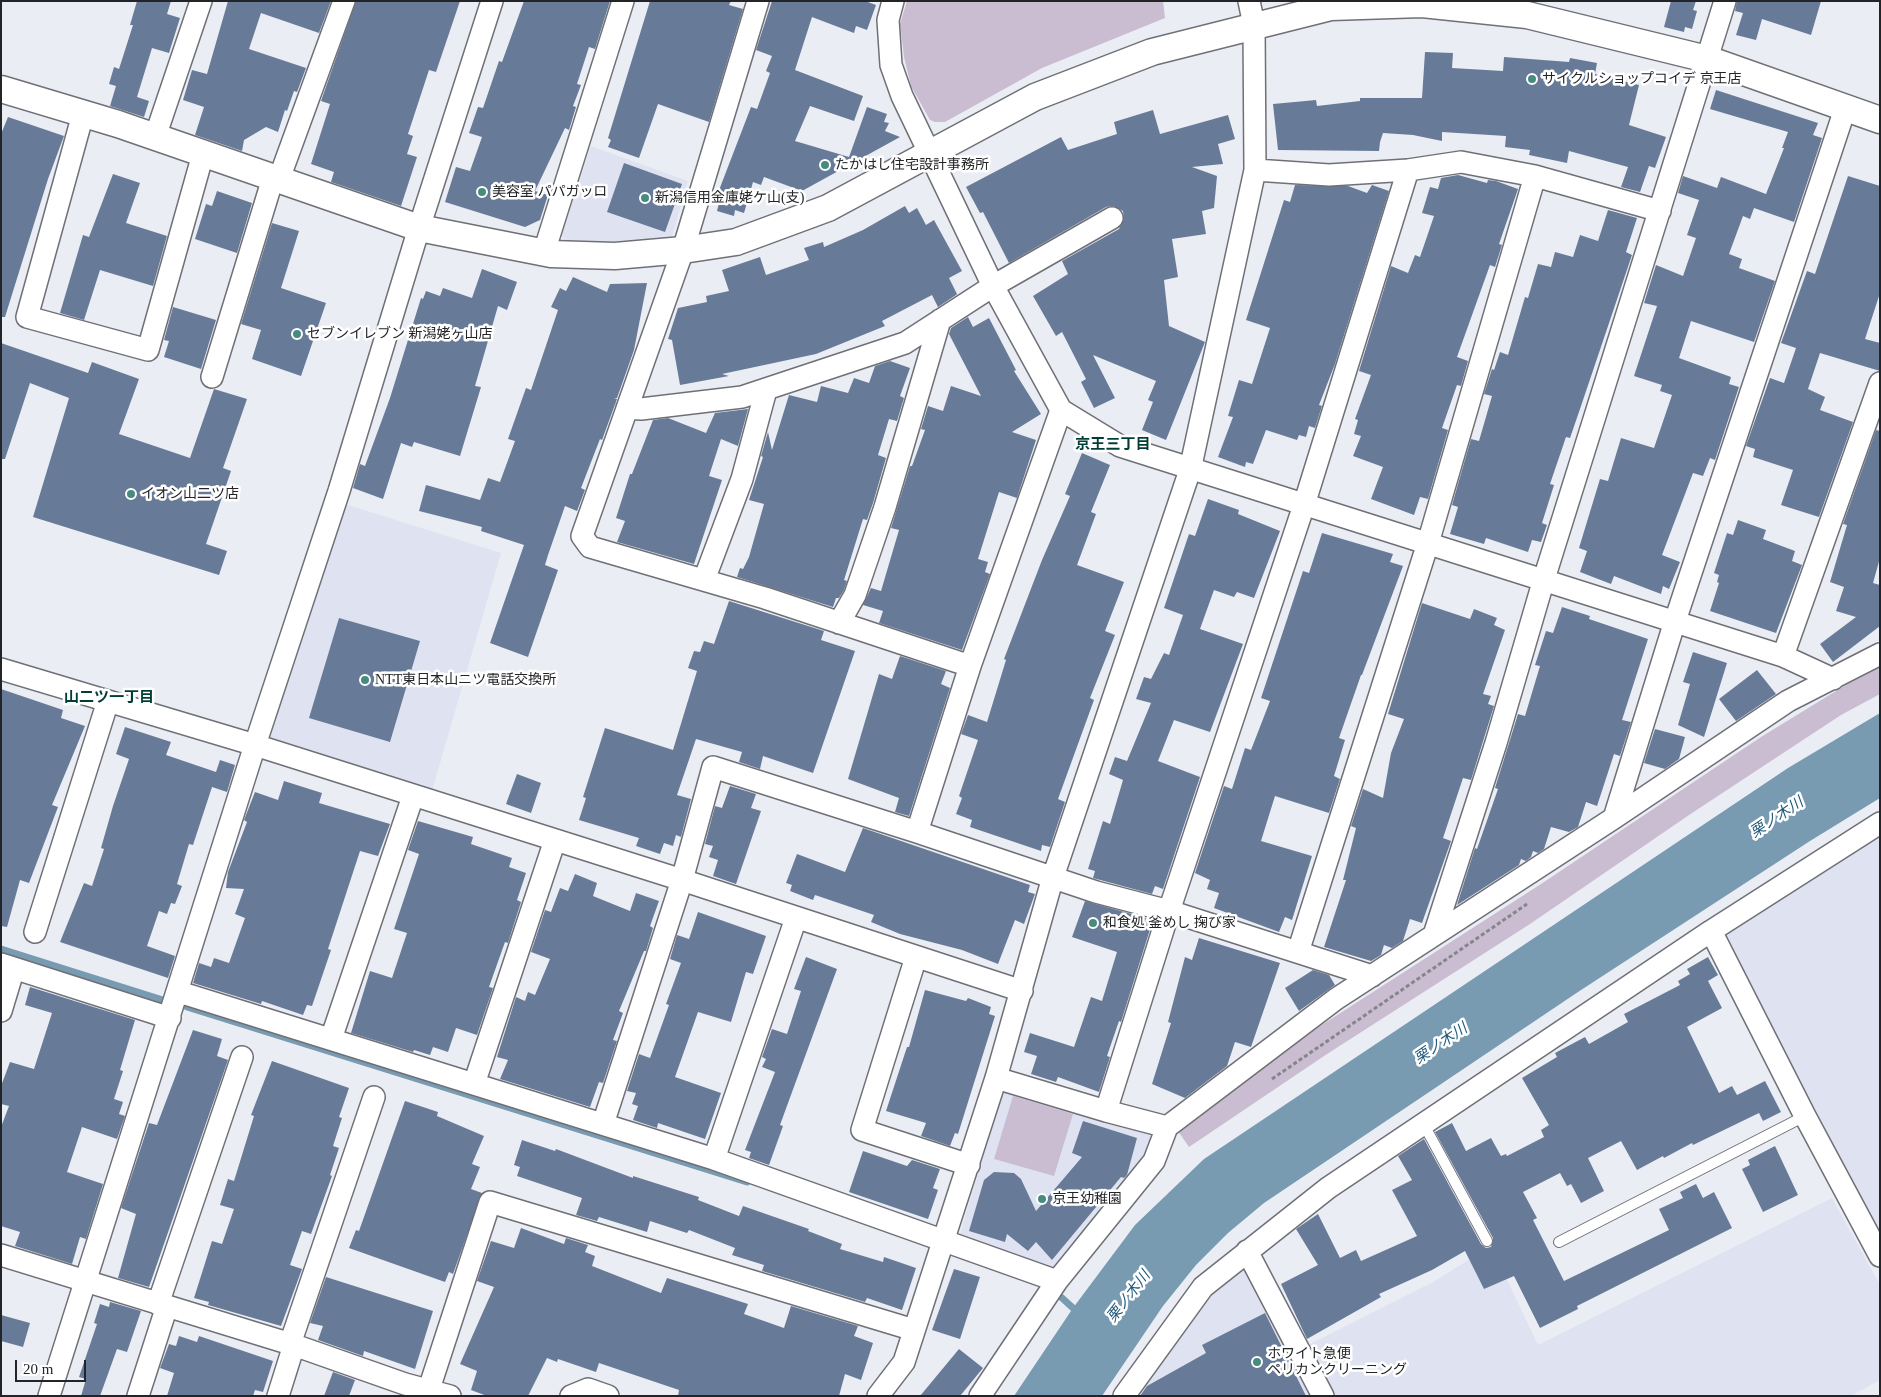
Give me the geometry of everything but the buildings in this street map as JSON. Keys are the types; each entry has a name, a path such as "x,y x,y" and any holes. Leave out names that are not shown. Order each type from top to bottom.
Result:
{"street":[{"path":"155,137 200,1"},
{"path":"212,377 276,179 344,1"},
{"path":"49,1396 179,992 255,746 336,501 419,228 492,1"},
{"path":"544,252 623,1"},
{"path":"758,1 683,250 582,536 590,547 704,580 970,666"},
{"path":"893,1 888,20 891,65 902,96 993,286 1061,410 1120,446 1190,470 1544,579 1783,656 1833,679"},
{"path":"1434,935 1496,743 1544,579 1725,1"},
{"path":"1,89 155,137 419,228 544,252 614,256 683,250 736,242 828,208 1035,97 1252,13 1331,7 1422,4 1527,15 1707,60 1880,120"},
{"path":"878,1396 904,1362 996,1078 1053,877 1190,470 1255,170 1252,13"},
{"path":"1614,818 1675,622 1845,109"},
{"path":"82,114 27,317 148,350 204,154"},
{"path":"1255,170 1329,175 1408,170 1461,162 1535,176 1660,211"},
{"path":"1106,1111 1169,912 1304,505 1408,170"},
{"path":"1298,952 1428,543 1535,176"},
{"path":"627,408 641,409 742,397 905,343 993,286 1112,218"},
{"path":"840,623 855,595 882,515 940,320"},
{"path":"1783,656 1880,383"},
{"path":"704,580 742,479 766,390"},
{"path":"916,832 970,666 1061,410"},
{"path":"980,1396 1057,1281 1154,1162 1166,1127 1336,999 1614,818 1788,701 1880,654"},
{"path":"1,669 255,746 682,880 1022,991"},
{"path":"35,932 108,701"},
{"path":"604,1124 682,880 713,767 1096,892 1169,912 1372,976"},
{"path":"331,1039 413,796"},
{"path":"1124,1396 1203,1287 1328,1188 1711,931 1880,823"},
{"path":"474,1084 555,840"},
{"path":"714,1159 796,918"},
{"path":"1711,931 1804,1116 1880,1256"},
{"path":"916,957 862,1130 969,1165"},
{"path":"1,1011 8,966 170,1018"},
{"path":"179,992 714,1159 1057,1281"},
{"path":"138,1396 162,1305 242,1057"},
{"path":"996,1078 1166,1127"},
{"path":"278,1396 292,1344 374,1098"},
{"path":"429,1389 490,1202 914,1330"},
{"path":"1247,1252 1323,1396"},
{"path":"1,1255 292,1344 403,1390 429,1389 450,1396"},
{"path":"571,1396 588,1389 608,1396"}],"lane":[{"path":"1558,1242 1804,1116"},
{"path":"1423,1123 1487,1241"}],"path":[{"path":"1268,1081 1531,901"}],"shaded area":[{"path":"907,1 1163,1 1165,18 1042,68 945,122 935,122 930,120 911,86 904,57 900,24"},
{"path":"591,146 688,181 672,236 575,245 561,236"},
{"path":"345,504 501,553 429,801 263,749"},
{"path":"1880,664 1880,694 1841,715 1692,813 1530,924 1327,1054 1189,1147 1178,1131 1317,1028 1541,884 1761,737"},
{"path":"1880,832 1880,1233 1723,934"},
{"name":"京王幼稚園","path":"1003,1088 1156,1133 1149,1157 1052,1272 958,1241"},
{"path":"1013,1096 1073,1114 1054,1176 994,1159"},
{"path":"1832,1198 1880,1285 1880,1380 1851,1396 1334,1396 1308,1345 1433,1282 1491,1246 1538,1345"},
{"path":"1245,1263 1313,1396 1134,1396 1211,1290"}],"water":[{"name":"栗ノ木川","path":"1880,713 1880,798 1810,841 1578,992 1264,1203 1228,1233 1196,1265 1163,1306 1102,1396 1014,1396 1073,1308 1135,1225 1204,1159 1788,768"}],"waterway":[{"path":"1,949 166,1001"},
{"path":"187,1007 747,1182"},
{"path":"1062,1298 1073,1308"}],"place":[{"name":"サイクルショップコイデ 京王店","path":"1532,79"},
{"name":"たかはし住宅設計事務所","path":"825,165"},
{"name":"美容室 パパガッロ","path":"482,192"},
{"name":"新潟信用金庫姥ケ山(支)","path":"645,198"},
{"name":"セブンイレブン 新潟姥ヶ山店","path":"297,334"},
{"name":"イオン山二ツ店","path":"131,494"},
{"name":"NTT東日本山ニツ電話交換所","path":"365,680"},
{"name":"和食処 釜めし 掬び家","path":"1093,923"},
{"name":"京王幼稚園","path":"1042,1199"},
{"name":"ホワイト急便 ペリカンクリーニング","path":"1257,1362"}],"district":[{"name":"京王三丁目","path":"1113,445"},
{"name":"山二ツ一丁目","path":"109,698"}]}
